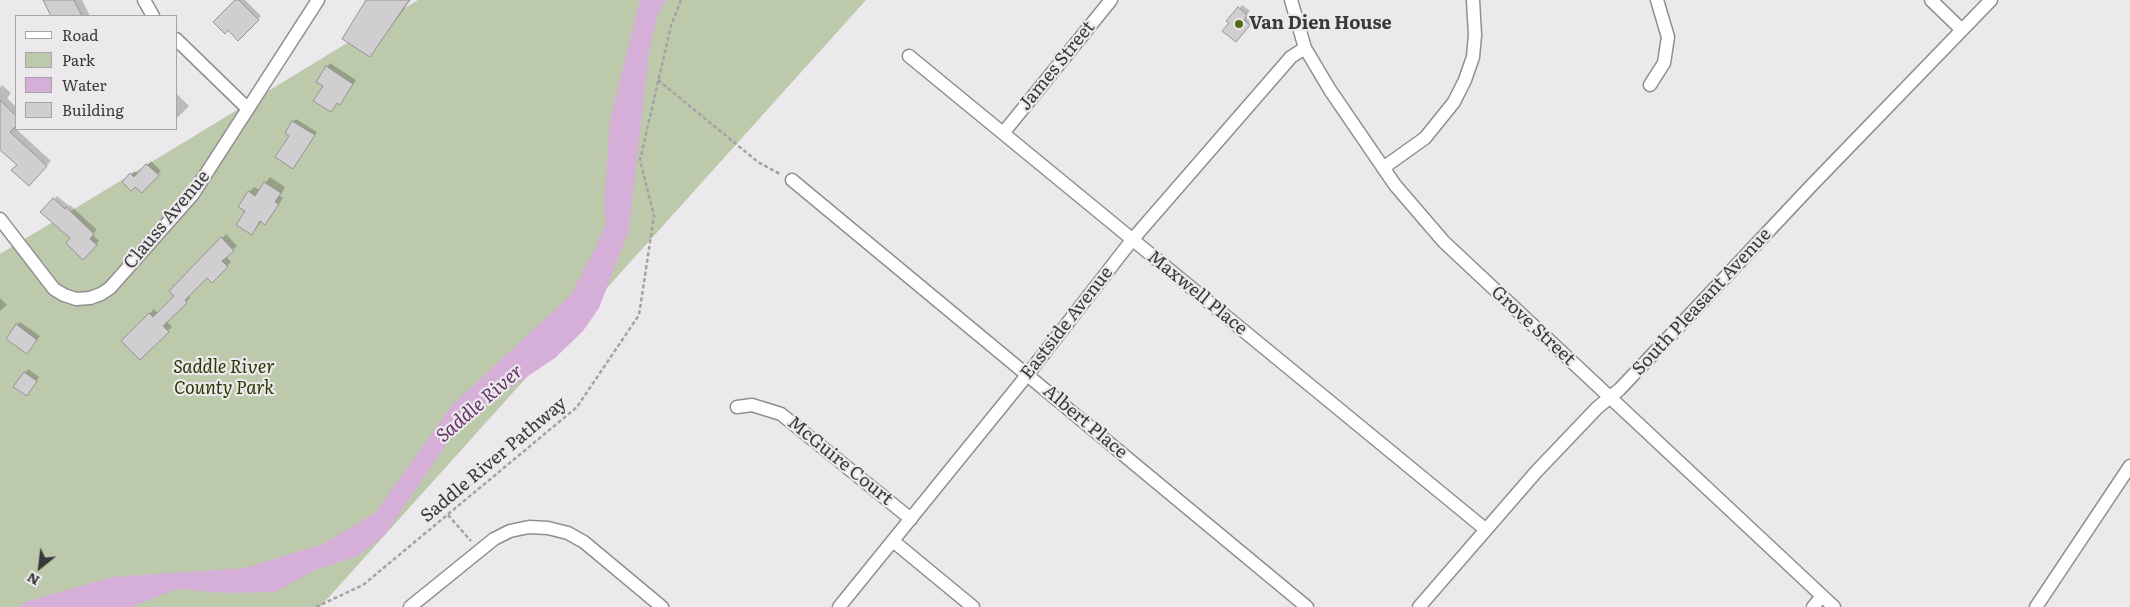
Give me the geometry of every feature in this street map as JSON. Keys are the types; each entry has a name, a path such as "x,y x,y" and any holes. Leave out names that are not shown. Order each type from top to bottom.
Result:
{"street":[{"path":"144,0 152,15"},
{"name":"Clauss Avenue","path":"0,219 54,288 64,295 76,299 90,298 110,288 193,194 318,0"},
{"name":"James Street","path":"1004,132 1111,0"},
{"name":"Grove Street","path":"1291,0 1305,48 1330,90 1383,168 1444,242 1834,607"},
{"path":"1383,168 1425,138 1454,102 1465,80 1473,57 1476,35 1473,0"},
{"path":"1650,85 1664,62 1668,37 1657,0"},
{"path":"1931,0 1962,30"},
{"name":"South Pleasant Avenue","path":"1418,607 1536,472 1597,408 1610,398 1991,0"},
{"path":"178,41 248,109"},
{"name":"Eastside Avenue","path":"839,607 1028,374 1132,240 1291,56 1305,48"},
{"name":"Maxwell Place","path":"909,56 1004,132 1132,240 1485,530"},
{"name":"Albert Place","path":"792,180 1307,607"},
{"name":"McGuire Court","path":"737,407 767,408 781,414 910,519"},
{"path":"2036,607 2130,466"},
{"path":"410,607 478,550 494,539 510,532 528,528 548,528 568,533 584,542 662,607"},
{"path":"893,541 973,607"},
{"path":"1813,607 1822,596"}],"path":[{"name":"Saddle River Pathway","path":"316,607 363,585 577,407 638,315 654,216 640,160 671,26 681,0"},
{"path":"658,80 758,162 792,180"},
{"path":"448,515 478,550"}],"green space":[{"name":"Saddle River County Park","path":"418,0 866,0 320,607 0,607 0,254"}],"water":[{"name":"Saddle River","path":"640,0 666,0 658,15 649,52 629,230 599,308 583,331 555,358 471,414 456,430 385,535 358,556 315,570 275,592 225,593 177,589 131,607 19,607 24,602 113,577 245,568 323,544 375,513 453,404 570,296 597,245 606,223 604,205 610,120"}],"building":[{"path":"43,0 74,0 82,15 50,15"},
{"path":"235,0 239,0 259,20 238,41 228,30 225,34 213,22"},
{"path":"366,0 409,0 370,57 342,39"},
{"name":"Van Dien House","path":"1238,7 1247,15 1244,20 1250,25 1236,42 1222,31 1229,23 1226,21"},
{"path":"326,66 353,84 340,105 337,103 331,112 313,101 323,86 316,82"},
{"path":"0,100 15,115 15,127 10,132 47,166 29,186 11,170 17,165 0,150"},
{"path":"292,121 315,135 293,169 275,157 289,136 285,133"},
{"path":"146,164 159,175 142,193 135,187 131,191 122,182 130,173 134,177"},
{"path":"264,182 281,193 275,202 279,204 265,225 260,221 252,235 236,225 245,211 238,207 248,191 255,196"},
{"path":"53,198 65,209 66,207 94,234 90,239 97,245 83,260 66,243 70,238 40,212"},
{"path":"221,237 234,251 222,261 228,267 212,283 207,278 185,300 187,303 163,326 169,332 140,360 121,341 149,313 153,317 174,296 169,291"},
{"path":"16,324 37,340 27,354 6,339"},
{"path":"24,372 37,381 27,396 13,387"}],"place":[{"name":"Van Dien House","path":"1239,24"}]}
